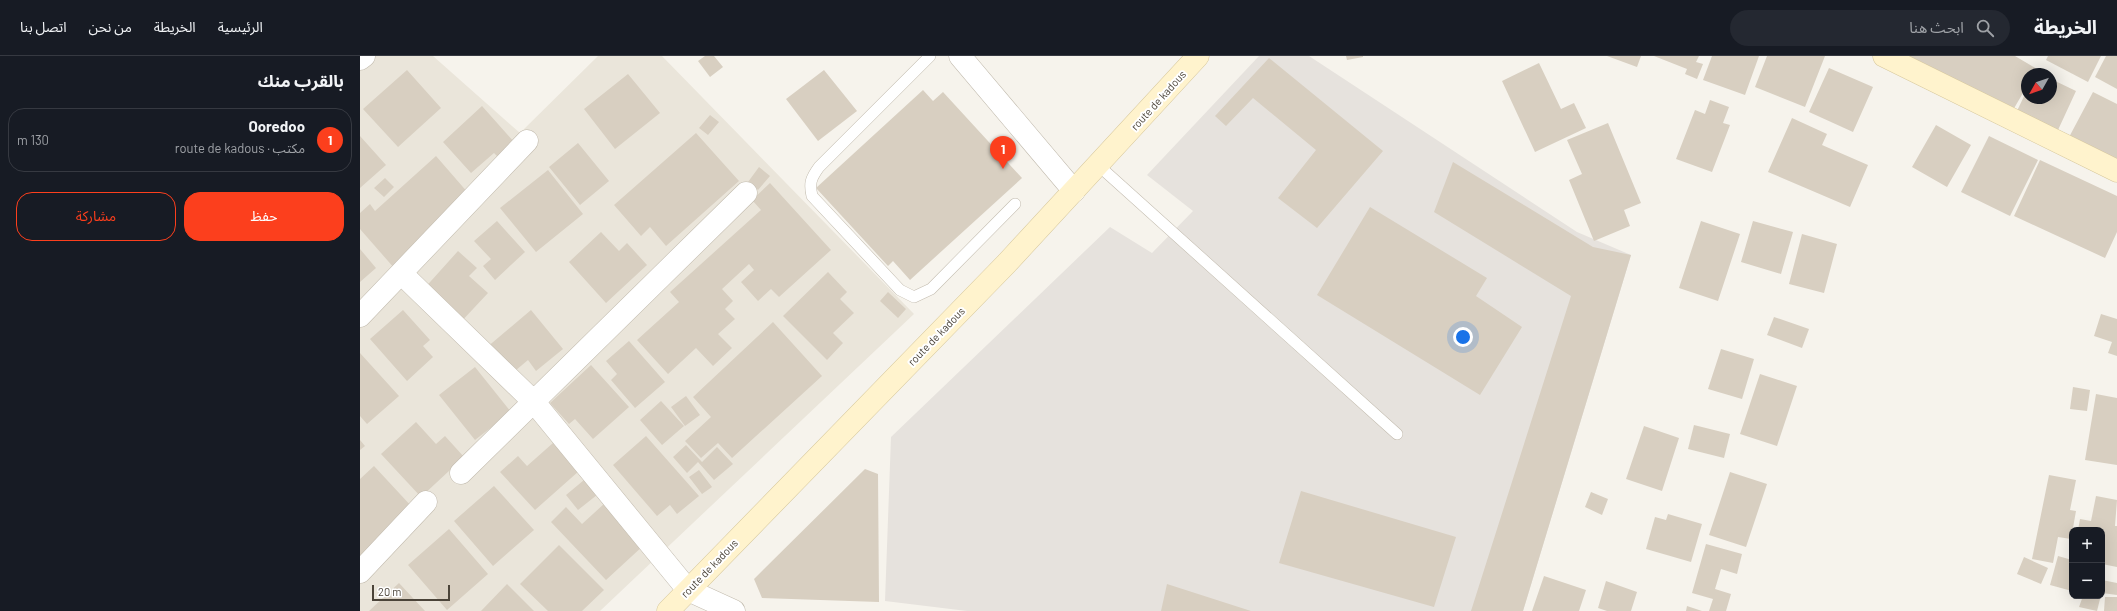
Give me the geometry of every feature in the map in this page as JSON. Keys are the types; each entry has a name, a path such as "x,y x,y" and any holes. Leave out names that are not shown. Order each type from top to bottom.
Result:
{"main road":[{"name":"route de kadous","path":"668,611 1007,263 1198,56"},
{"path":"1884,56 2117,171"}],"street":[{"path":"360,59 364,56"},
{"path":"960,56 1074,191"},
{"path":"360,316 402,274 527,142"},
{"path":"461,473 746,193"},
{"path":"402,274 534,402 688,590 734,611"},
{"path":"360,572 426,502"}],"lane":[{"path":"930,56 819,167 812,176 809,184 812,196 900,290 914,297 931,289 1015,204"},
{"path":"1098,165 1398,434"}],"shaded area":[{"path":"360,56 433,56 520,133 598,56 662,56 914,314 600,611 360,611"},
{"path":"1259,56 1309,56 1577,232 1631,255 1523,611 967,611 885,601 891,437 1110,227 1152,253 1193,211 1147,175"}],"building":[{"path":"705,56 714,56 723,67 710,77 698,61"},
{"path":"1346,56 1363,56 1363,57 1347,60"},
{"path":"1607,56 1641,56 1637,67"},
{"path":"1654,56 1699,56 1696,62 1703,64 1697,79 1685,74 1687,69"},
{"path":"1712,56 1759,56 1745,95 1703,80"},
{"path":"1767,56 1825,56 1805,107 1755,87"},
{"path":"1906,56 2015,56 2035,68 2021,68 2021,96 2009,117"},
{"path":"2048,56 2101,56 2088,82 2046,60"},
{"path":"2106,56 2117,56 2117,89 2095,77"},
{"path":"1269,58 1383,151 1317,228 1278,198 1316,150 1253,98 1226,126 1215,116"},
{"path":"1539,63 1561,109 1574,103 1586,128 1535,152 1502,81"},
{"path":"1829,68 1873,87 1853,132 1809,112"},
{"path":"407,70 441,108 398,147 363,109"},
{"path":"824,70 857,111 818,141 786,99"},
{"path":"628,74 660,113 615,149 584,109"},
{"path":"2057,82 2076,91 2058,130 2017,111 2021,103 2021,104 2057,104"},
{"path":"923,90 933,101 943,92 1022,178 910,280 893,261 888,266 816,188"},
{"path":"2093,92 2117,104 2117,160 2067,141"},
{"path":"1710,100 1729,107 1723,123 1730,125 1712,172 1676,159 1695,110 1705,114"},
{"path":"482,106 515,143 499,158 494,153 471,173 443,142"},
{"path":"710,115 719,122 708,135 699,128"},
{"path":"1792,118 1827,134 1822,145 1868,165 1850,207 1768,172"},
{"path":"1608,123 1641,203 1624,210 1630,226 1594,241 1569,180 1582,174 1567,140"},
{"path":"1936,125 1971,145 1947,187 1912,167"},
{"path":"696,133 739,181 666,246 650,227 641,236 614,205"},
{"path":"360,136 386,165 360,188"},
{"path":"1989,136 2038,160 2010,216 1961,192"},
{"path":"578,143 609,181 580,205 549,167"},
{"path":"436,156 469,194 395,269 360,229 360,213 370,204 375,211"},
{"path":"2040,160 2117,196 2117,232 2105,258 2014,216"},
{"path":"1453,162 1593,247 1631,255 1523,611 1471,611 1571,296 1434,212"},
{"path":"759,167 770,176 758,190 748,182"},
{"path":"548,170 583,214 536,252 500,208"},
{"path":"385,178 394,187 384,197 374,188"},
{"path":"770,183 831,250 779,297 771,289 758,301 741,282 754,270 749,264 722,289 733,301 725,309 735,319 718,334 732,348 713,366 696,348 668,374 637,340 679,302 670,292 761,210 752,200"},
{"path":"1370,207 1487,278 1476,296 1522,327 1480,395 1317,295"},
{"path":"497,221 525,252 495,280 483,266 491,259 474,241"},
{"path":"1701,221 1740,234 1718,301 1679,288"},
{"path":"1753,221 1793,232 1781,274 1741,262"},
{"path":"601,232 619,251 627,243 647,265 606,303 569,262"},
{"path":"1802,234 1837,244 1824,293 1789,284"},
{"path":"360,249 376,268 360,282"},
{"path":"458,251 477,268 469,276 488,293 459,324 422,291"},
{"path":"828,272 847,292 840,299 854,313 833,333 843,343 827,360 783,316"},
{"path":"888,292 906,309 898,318 880,301"},
{"path":"403,310 430,340 423,346 433,357 407,381 370,339"},
{"path":"531,310 563,349 536,371 528,360 509,376 486,348"},
{"path":"2101,314 2117,319 2117,356 2108,353 2112,342 2094,336"},
{"path":"1774,317 1809,329 1802,348 1767,335"},
{"path":"773,322 822,376 732,458 718,443 701,458 685,441 711,417 693,397"},
{"path":"629,341 665,382 635,408 611,380 617,374 606,361"},
{"path":"1721,349 1754,359 1742,399 1708,389"},
{"path":"360,353 399,396 367,424 360,416"},
{"path":"591,365 629,407 593,439 575,419 569,424 550,403"},
{"path":"475,367 511,412 475,440 439,395"},
{"path":"1760,374 1797,386 1777,446 1740,434"},
{"path":"2073,387 2090,390 2087,411 2070,409"},
{"path":"2096,394 2117,398 2117,465 2085,460"},
{"path":"686,396 700,415 685,426 671,407"},
{"path":"661,401 684,426 662,445 640,420"},
{"path":"416,422 436,444 445,436 464,457 421,497 381,454"},
{"path":"1694,425 1730,434 1724,458 1688,449"},
{"path":"1644,426 1679,438 1662,491 1626,479"},
{"path":"646,436 699,496 677,514 670,505 657,516 613,465"},
{"path":"360,440 365,446 360,450"},
{"path":"553,443 579,471 535,510 500,472 518,456 527,466"},
{"path":"686,445 702,462 717,447 733,464 714,480 698,462 687,473 673,457"},
{"path":"374,466 413,508 360,557 360,479"},
{"path":"865,469 878,474 879,602 762,598 754,579"},
{"path":"699,470 712,487 702,494 689,477"},
{"path":"1730,472 1767,484 1746,547 1709,535"},
{"path":"590,475 602,491 578,510 566,495"},
{"path":"2049,475 2076,480 2070,510 2076,511 2073,527 2069,527 2069,539 2058,537 2053,563 2032,559"},
{"path":"494,486 534,530 493,566 454,521"},
{"path":"1301,491 1456,537 1434,607 1279,563"},
{"path":"1591,492 1608,499 1602,515 1585,507"},
{"path":"2096,496 2117,500 2115,526 2117,526 2117,567 2105,565 2105,527 2079,527 2080,519 2091,521"},
{"path":"605,503 644,545 606,580 551,522 566,507 582,524"},
{"path":"1668,514 1702,524 1691,562 1646,549 1655,517 1666,520"},
{"path":"449,529 488,574 447,610 408,565"},
{"path":"1706,544 1742,554 1737,574 1721,569 1715,589 1731,594 1726,611 1709,611 1713,599 1692,593"},
{"path":"559,545 604,590 582,611 548,611 520,584"},
{"path":"2058,556 2069,559 2069,590 2050,585"},
{"path":"2024,557 2048,568 2041,584 2017,574"},
{"path":"1544,576 1586,590 1579,611 1532,611"},
{"path":"1606,581 1637,592 1631,611 1607,611 1598,608"},
{"path":"2105,581 2117,583 2117,595 2105,593"},
{"path":"399,583 425,611 369,611"},
{"path":"507,584 534,611 481,611"},
{"path":"1167,584 1251,611 1161,611"},
{"path":"2105,597 2117,597 2117,611 2104,611"},
{"path":"2082,599 2100,599 2097,611 2079,607"},
{"path":"1687,606 1702,611 1686,611"}],"place":[{"name":"Ooredoo","path":"1003,169"}]}
